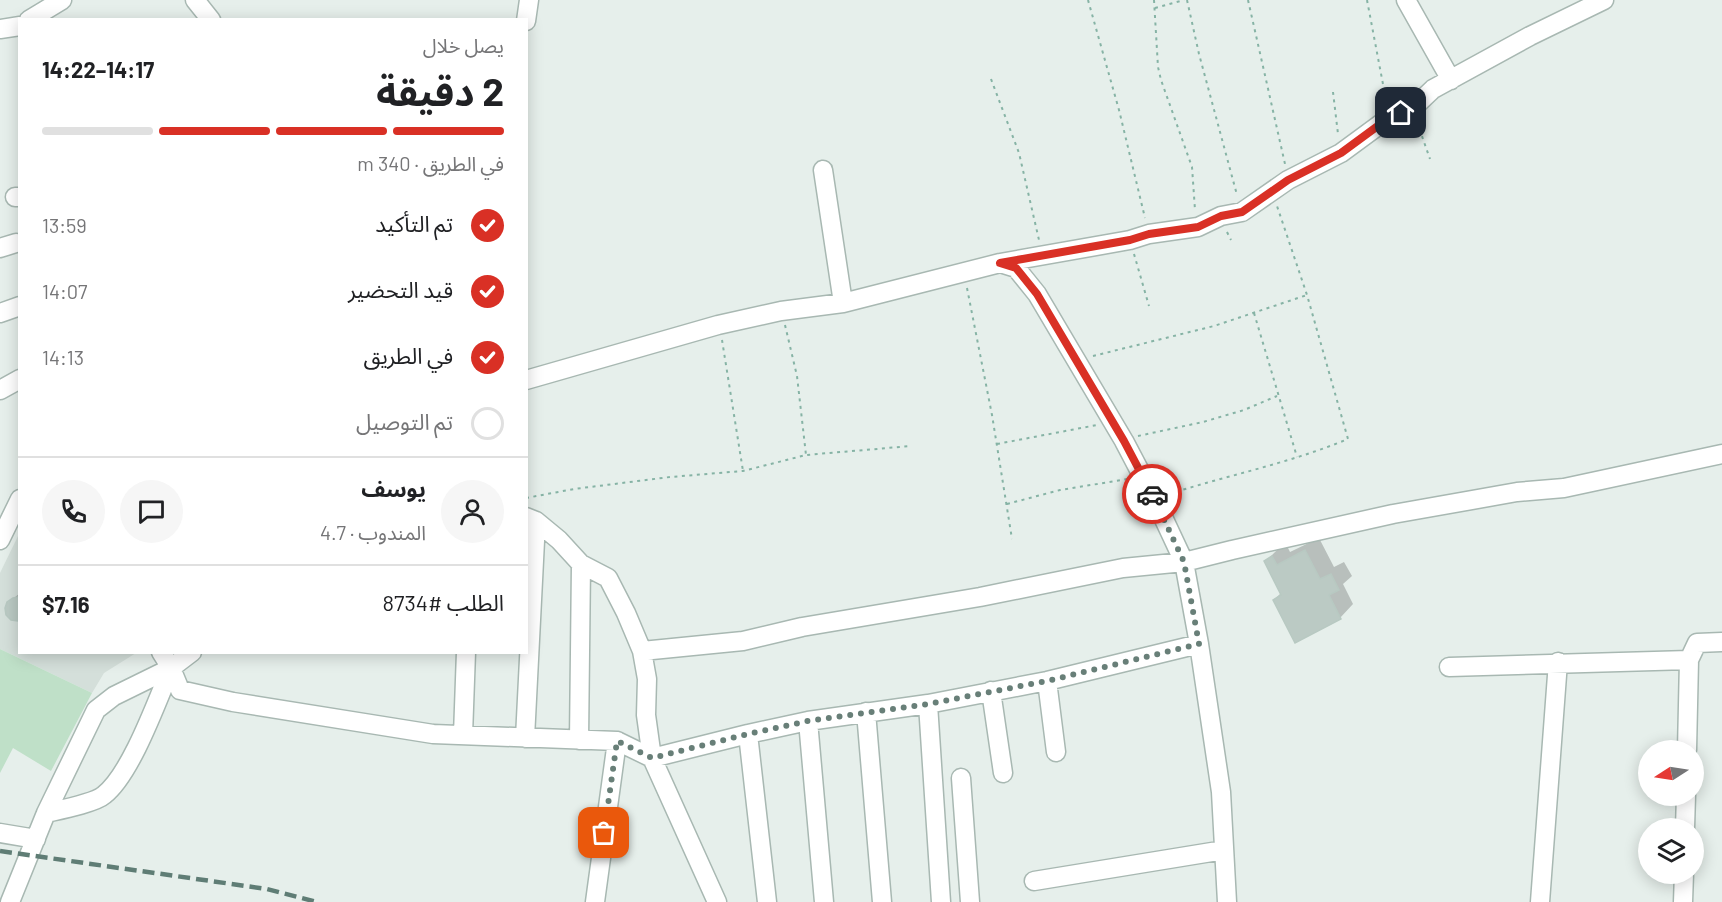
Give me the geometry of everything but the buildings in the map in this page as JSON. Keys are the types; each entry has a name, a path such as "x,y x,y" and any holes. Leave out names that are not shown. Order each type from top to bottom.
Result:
{"street":[{"path":"195,0 210,18"},
{"path":"526,18 529,0"},
{"path":"1406,0 1451,80"},
{"path":"528,379 718,325 781,311 843,303 1000,263 1130,240 1149,234 1198,227 1221,216 1242,212 1288,180 1341,153 1390,117 1413,108 1433,89 1530,36 1604,0"},
{"path":"34,18 60,5"},
{"path":"0,29 18,26"},
{"path":"823,170 843,303"},
{"path":"1000,263 1016,268 1037,294 1112,419 1143,476 1184,562 1221,792 1227,902"},
{"path":"0,313 18,307"},
{"path":"0,390 18,380"},
{"path":"642,651 743,640 802,627 980,597 1123,568 1184,562 1393,514 1517,492 1564,488 1722,454"},
{"path":"0,540 18,503"},
{"path":"531,519 559,540 581,564 608,578 626,613 642,651 647,679 646,715 652,758 717,902"},
{"path":"528,628 531,519"},
{"path":"579,740 581,564"},
{"path":"1687,740 1689,660 1697,643 1722,642"},
{"path":"166,660 180,690 233,702 433,734 617,741 652,758 808,721 928,704 1047,681 1199,644"},
{"path":"10,902 46,813 96,710 166,660 186,654"},
{"path":"463,735 466,654"},
{"path":"525,738 527,654"},
{"path":"46,813 103,797 117,782 136,749 166,660"},
{"path":"1449,667 1558,662 1689,660"},
{"path":"1540,902 1558,662"},
{"path":"1047,681 1056,752"},
{"path":"991,691 1003,773"},
{"path":"928,704 940,902"},
{"path":"866,712 882,902"},
{"path":"808,721 824,902"},
{"path":"748,734 766,902"},
{"path":"595,902 617,741"},
{"path":"962,778 970,902"},
{"path":"0,832 36,839"},
{"path":"1034,882 1224,850"},
{"path":"1683,902 1684,884"}],"path":[{"path":"1088,0 1119,110 1149,234"},
{"path":"1155,0 1158,67 1192,167 1193,197 1198,227"},
{"path":"1155,8 1185,0 1242,212"},
{"path":"1248,0 1288,180"},
{"path":"1367,0 1390,117"},
{"path":"992,79 1019,153 1042,256"},
{"path":"1333,92 1341,153"},
{"path":"1413,108 1430,159"},
{"path":"1155,500 1186,489 1298,458 1348,440 1306,295 1272,190"},
{"path":"1130,240 1149,306"},
{"path":"964,274 997,444 1012,539"},
{"path":"1076,362 1254,314 1306,295"},
{"path":"781,311 797,376 806,455"},
{"path":"1254,314 1277,396 1298,458"},
{"path":"718,325 724,346 743,471"},
{"path":"1124,441 1155,431 1203,422 1244,410 1277,396"},
{"path":"997,444 1104,423 1112,419"},
{"path":"528,498 670,477 743,471 806,455 910,446"},
{"path":"1007,504 1060,490 1143,476"}],"shaded area":[{"path":"18,536 18,654 134,654 104,673 92,693 0,649 0,573"}],"green space":[{"path":"0,649 92,693 51,771 13,748 0,773"}],"railway":[{"path":"0,851 267,889 317,902"}],"way so far":[{"path":"604,833 617,741 652,758 808,721 928,704 1047,681 1199,644 1184,562 1152,494"}],"route":[{"path":"1152,494 1112,419 1037,294 1016,268 1000,263 1130,240 1149,234 1198,227 1221,216 1242,212 1288,180 1341,153 1390,117 1401,113"}]}
